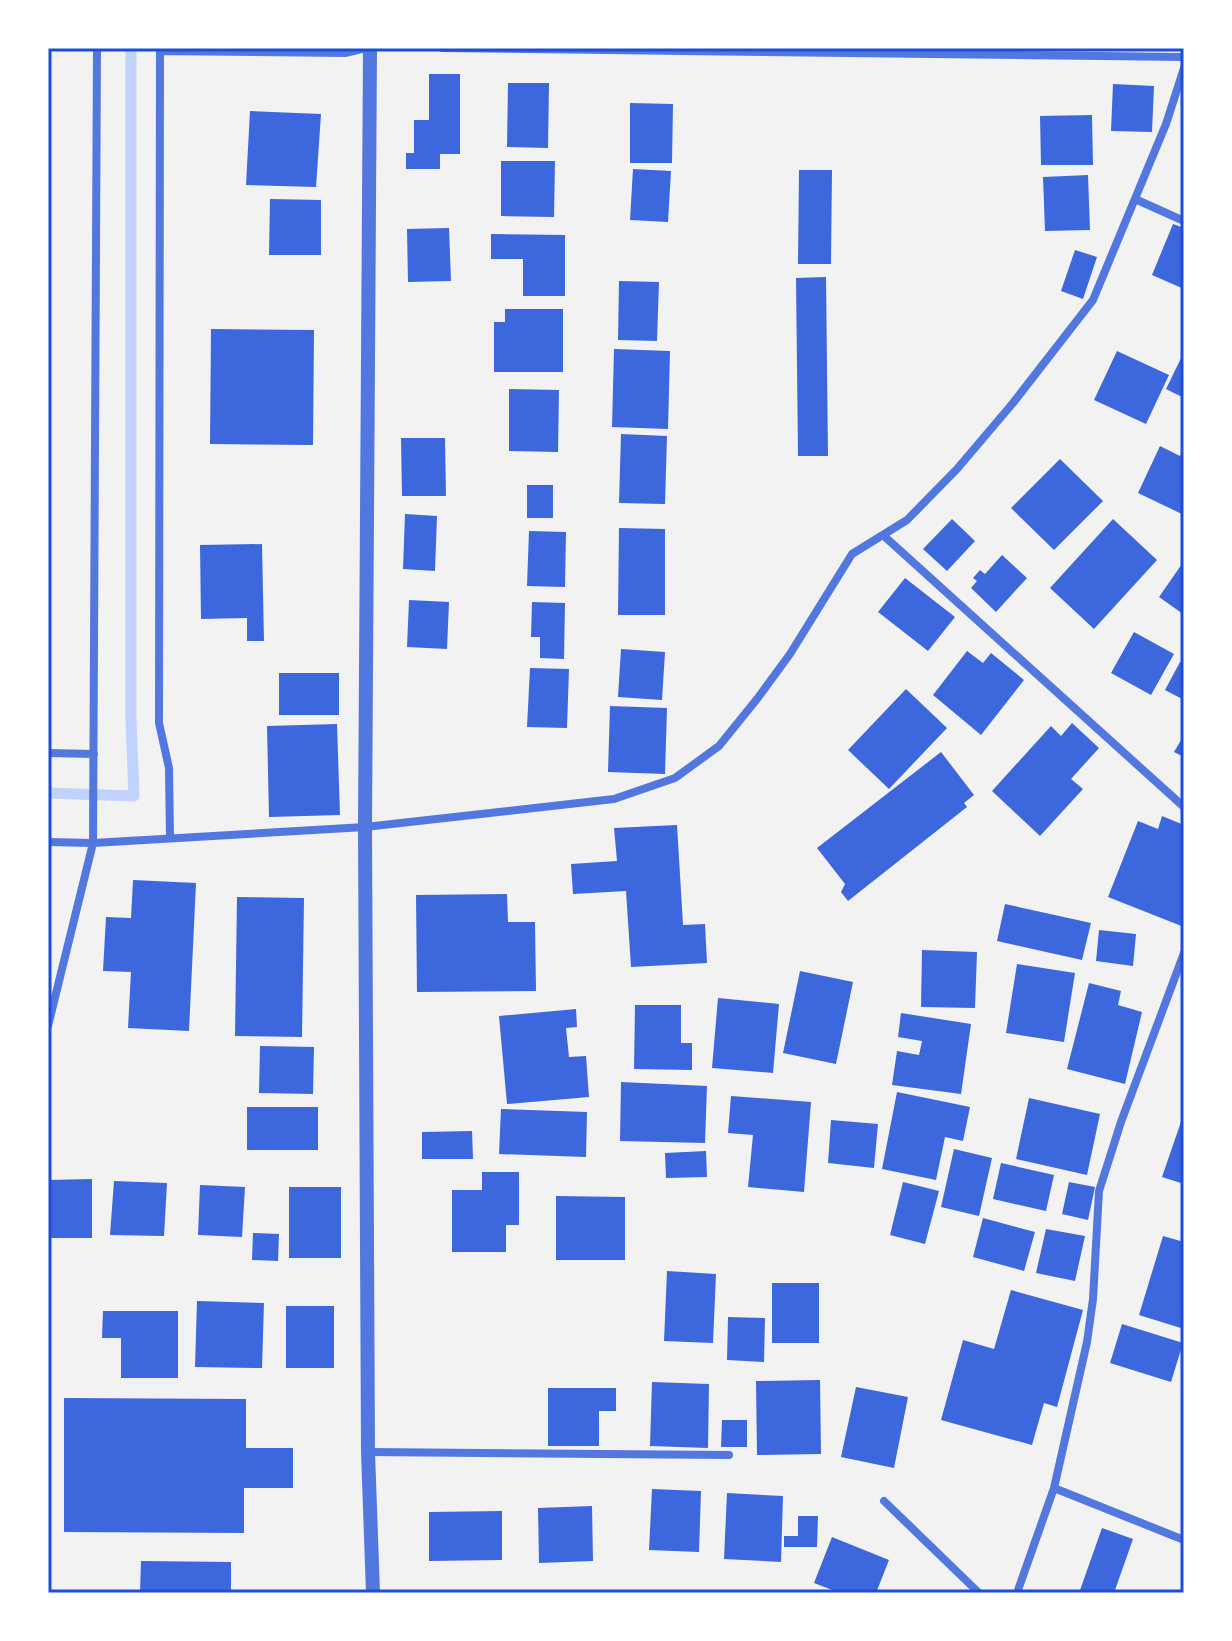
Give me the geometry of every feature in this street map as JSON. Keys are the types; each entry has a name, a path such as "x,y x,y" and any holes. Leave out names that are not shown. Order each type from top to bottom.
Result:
{"street":[{"path":"48,1026 93,843 97,48"},
{"path":"170,838 169,768 159,723 160,49 345,53 368,48 365,827 368,1452 373,1593"},
{"path":"442,48 1184,57"},
{"path":"48,842 93,843 365,827 614,799 675,778 719,746 790,654 852,554 907,520 957,469 1093,300 1166,124 1184,68"},
{"path":"1135,199 1184,221"},
{"path":"884,536 1184,807"},
{"path":"48,753 94,754"},
{"path":"1017,1593 1054,1488 1087,1342 1093,1299 1099,1191 1121,1122 1184,953"},
{"path":"368,1452 729,1455"},
{"path":"1054,1488 1184,1540"},
{"path":"884,1501 979,1593"}],"building":[{"path":"429,74 460,74 460,154 440,154 440,169 406,169 406,153 414,153 414,120 429,120"},
{"path":"508,83 549,83 548,148 507,147"},
{"path":"1113,84 1154,86 1152,132 1111,131"},
{"path":"630,103 673,104 672,163 630,163"},
{"path":"250,111 321,114 316,187 246,185"},
{"path":"1092,115 1093,165 1041,165 1040,116"},
{"path":"501,161 555,161 554,217 501,216"},
{"path":"633,169 671,171 668,222 630,220"},
{"path":"799,170 832,170 831,264 798,264"},
{"path":"1088,175 1090,230 1045,231 1043,177"},
{"path":"270,199 321,200 321,255 269,255"},
{"path":"1173,224 1184,228 1184,289 1152,275"},
{"path":"449,228 451,281 408,282 407,229"},
{"path":"491,234 565,235 565,296 523,296 523,259 491,259"},
{"path":"1075,250 1097,257 1083,299 1061,291"},
{"path":"826,277 828,456 798,456 796,278"},
{"path":"619,281 659,282 657,341 618,340"},
{"path":"505,309 563,309 563,372 494,372 494,322 505,322"},
{"path":"211,329 314,330 313,445 210,444"},
{"path":"614,349 670,351 668,429 612,427"},
{"path":"1117,351 1169,375 1146,424 1094,400"},
{"path":"1184,352 1184,398 1166,389"},
{"path":"509,389 559,390 558,452 509,451"},
{"path":"621,434 667,436 665,504 619,503"},
{"path":"401,438 445,438 446,496 402,496"},
{"path":"1160,446 1180,456 1184,448 1184,515 1138,493"},
{"path":"1060,459 1103,501 1054,550 1011,508"},
{"path":"527,485 553,485 553,518 527,518"},
{"path":"405,514 437,516 435,571 403,569"},
{"path":"952,519 975,541 947,571 923,549"},
{"path":"1113,519 1157,560 1094,629 1050,588"},
{"path":"619,528 665,529 665,615 618,615"},
{"path":"529,531 566,532 565,587 527,586"},
{"path":"262,544 264,641 247,641 247,618 201,619 200,545"},
{"path":"1002,555 1027,578 996,612 971,588 977,581 973,578 980,570 985,574"},
{"path":"1184,561 1184,612 1183,614 1159,597"},
{"path":"905,578 955,617 928,651 878,612"},
{"path":"409,600 449,602 447,649 407,647"},
{"path":"532,602 565,603 564,659 540,658 540,637 531,637"},
{"path":"1134,632 1174,654 1151,695 1111,673"},
{"path":"621,649 665,652 662,700 618,697"},
{"path":"967,651 983,663 991,653 1024,680 981,735 933,695"},
{"path":"1180,662 1184,664 1184,700 1165,690"},
{"path":"530,668 569,669 567,728 527,727"},
{"path":"279,673 339,673 339,715 279,715"},
{"path":"906,689 947,728 889,789 848,750"},
{"path":"610,706 667,708 665,774 608,772"},
{"path":"1072,723 1099,748 1071,779 1083,789 1040,836 992,791 1051,726 1061,736"},
{"path":"337,724 340,815 269,817 267,726"},
{"path":"1184,735 1184,757 1174,752"},
{"path":"941,752 974,795 964,803 967,807 848,901 841,892 845,884 817,848"},
{"path":"1162,816 1184,825 1184,927 1108,897 1138,821 1158,829"},
{"path":"677,825 683,925 705,924 707,963 631,967 626,891 573,894 571,864 617,861 614,828"},
{"path":"133,880 196,883 189,1031 128,1028 131,972 103,971 106,917 131,918"},
{"path":"507,894 508,922 535,922 536,991 417,992 416,895"},
{"path":"237,897 304,898 302,1037 235,1036"},
{"path":"1005,904 1091,923 1082,960 997,941"},
{"path":"1099,930 1136,934 1133,966 1096,961"},
{"path":"922,950 977,952 975,1008 921,1007"},
{"path":"1017,964 1075,973 1064,1042 1006,1033"},
{"path":"800,971 853,982 836,1064 783,1053"},
{"path":"1089,983 1121,991 1118,1005 1142,1012 1125,1084 1067,1069"},
{"path":"718,998 779,1004 773,1073 712,1068"},
{"path":"635,1005 681,1005 681,1043 692,1043 692,1070 634,1069"},
{"path":"576,1009 577,1027 566,1028 569,1057 586,1056 589,1097 507,1104 499,1016"},
{"path":"901,1013 971,1024 961,1094 892,1085 897,1051 919,1055 922,1041 898,1037"},
{"path":"260,1046 314,1047 313,1094 259,1093"},
{"path":"621,1082 707,1086 705,1143 620,1141"},
{"path":"897,1092 970,1107 963,1141 945,1137 936,1180 882,1169"},
{"path":"731,1096 811,1102 804,1192 748,1187 753,1135 728,1133"},
{"path":"1029,1098 1100,1114 1087,1175 1016,1159"},
{"path":"247,1107 318,1107 318,1150 247,1150"},
{"path":"501,1109 587,1112 586,1157 499,1154"},
{"path":"1184,1113 1184,1184 1162,1177"},
{"path":"831,1120 878,1124 874,1168 828,1163"},
{"path":"472,1131 473,1159 422,1159 422,1132"},
{"path":"954,1149 992,1158 979,1216 941,1207"},
{"path":"706,1151 707,1177 666,1178 665,1153"},
{"path":"1001,1163 1054,1175 1046,1211 993,1199"},
{"path":"482,1172 519,1172 519,1225 506,1225 506,1252 452,1252 452,1190 482,1190"},
{"path":"92,1179 92,1238 48,1238 48,1180"},
{"path":"114,1181 167,1183 164,1236 110,1235"},
{"path":"903,1182 939,1191 925,1244 890,1235"},
{"path":"1069,1182 1095,1187 1088,1220 1062,1214"},
{"path":"200,1185 245,1187 242,1237 198,1235"},
{"path":"289,1187 341,1187 341,1258 289,1258"},
{"path":"556,1196 625,1197 625,1260 556,1260"},
{"path":"983,1218 1035,1232 1024,1271 973,1257"},
{"path":"1046,1229 1085,1236 1075,1281 1036,1273"},
{"path":"253,1233 279,1234 278,1261 252,1260"},
{"path":"1163,1236 1184,1242 1184,1329 1139,1315"},
{"path":"667,1271 716,1274 713,1343 664,1341"},
{"path":"772,1283 819,1283 819,1343 772,1343"},
{"path":"1011,1290 1083,1310 1057,1407 1044,1403 1032,1445 941,1420 963,1340 994,1349"},
{"path":"197,1301 264,1303 262,1368 195,1367"},
{"path":"286,1306 334,1306 334,1368 286,1368"},
{"path":"103,1311 178,1311 178,1378 121,1378 121,1338 102,1338"},
{"path":"728,1317 765,1318 764,1362 727,1360"},
{"path":"1122,1324 1183,1343 1171,1382 1110,1363"},
{"path":"820,1380 821,1454 757,1455 756,1381"},
{"path":"652,1382 709,1384 708,1448 650,1446"},
{"path":"856,1387 908,1397 894,1468 841,1457"},
{"path":"548,1388 616,1388 616,1411 599,1411 599,1446 548,1446"},
{"path":"64,1398 246,1399 246,1448 293,1448 293,1488 244,1488 244,1533 64,1532"},
{"path":"722,1420 747,1420 747,1447 721,1447"},
{"path":"652,1489 701,1491 699,1552 649,1550"},
{"path":"727,1493 783,1496 781,1562 724,1559"},
{"path":"592,1506 593,1561 539,1563 538,1508"},
{"path":"502,1511 502,1560 429,1561 429,1512"},
{"path":"798,1516 818,1516 817,1547 784,1547 784,1536 798,1536"},
{"path":"1102,1528 1133,1539 1114,1593 1079,1593"},
{"path":"832,1537 889,1560 876,1593 840,1593 814,1583"},
{"path":"141,1561 231,1562 231,1593 140,1593"}],"waterway":[{"path":"48,793 134,796 131,720 131,48"}]}
